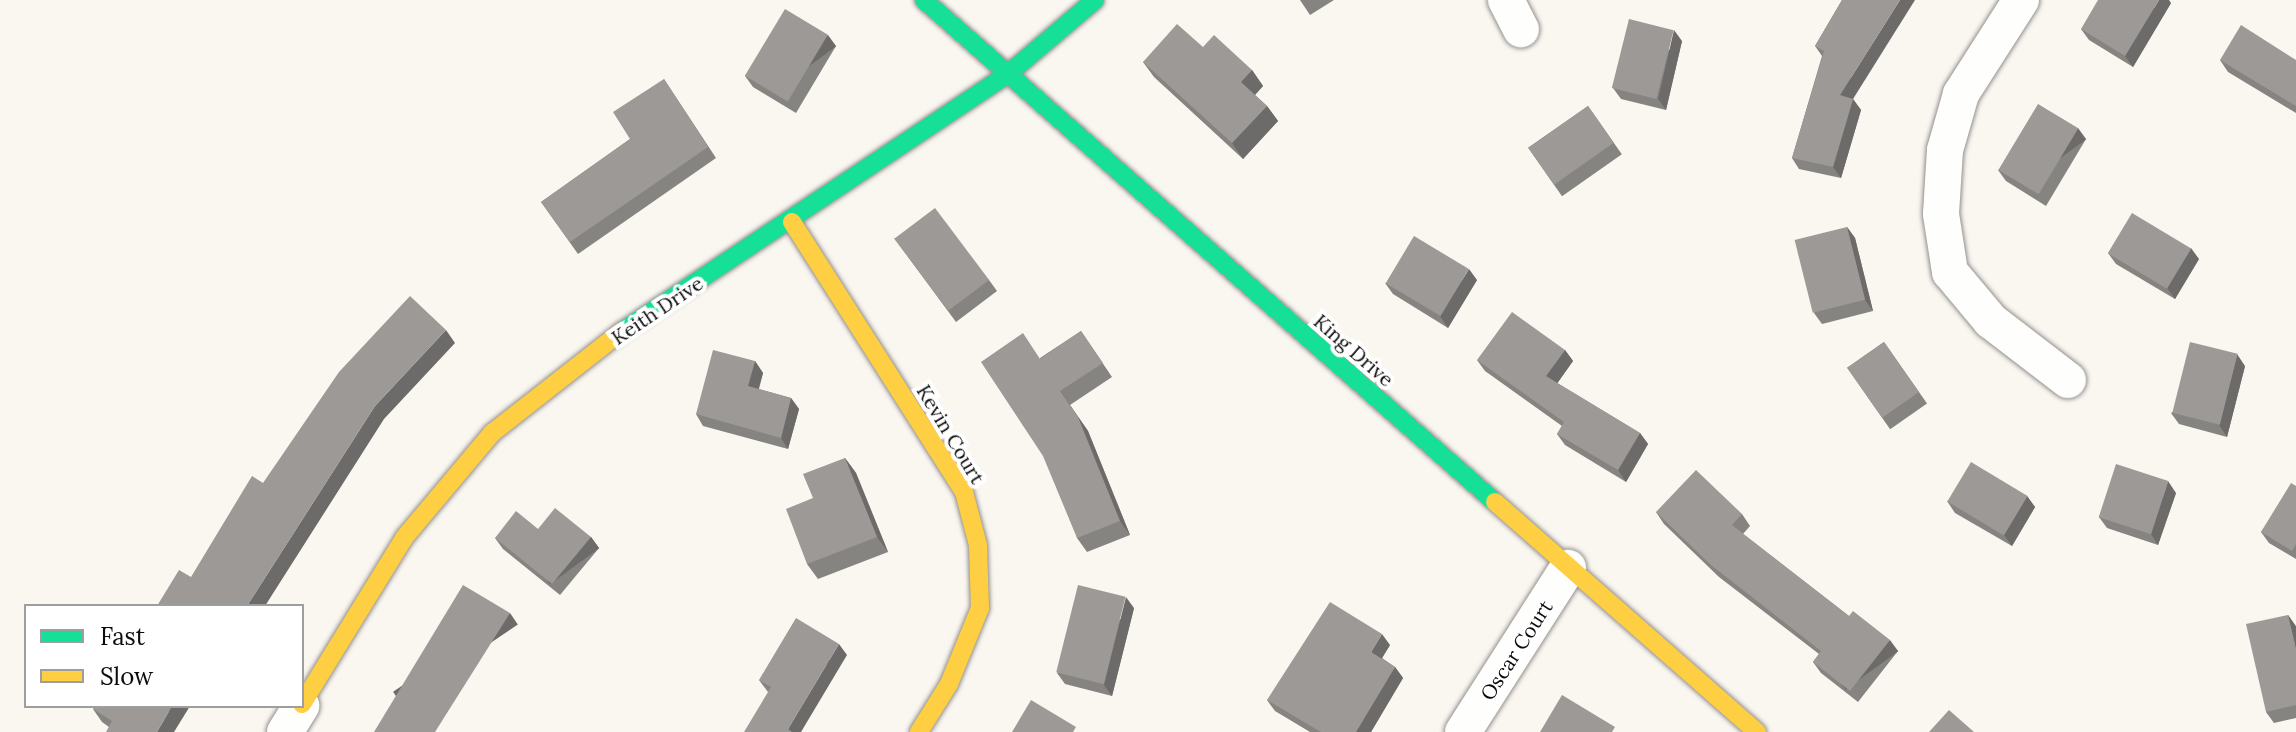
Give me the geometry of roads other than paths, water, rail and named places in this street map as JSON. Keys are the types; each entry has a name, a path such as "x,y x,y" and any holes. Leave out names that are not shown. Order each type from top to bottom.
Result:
{"street":[{"name":"King Drive","path":"924,0 1757,732"},
{"name":"Keith Drive","path":"304,700 404,538 492,433 626,328 792,222 1008,74 1095,0"},
{"path":"2021,0 1961,94 1945,150 1941,214 1950,272 1991,321 2068,380"},
{"name":"Kevin Court","path":"792,222 964,492 978,545 980,608 949,684 919,732"},
{"name":"Oscar Court","path":"1463,732 1568,568"},
{"name":"Keith Drive","path":"285,732 299,708"}]}
